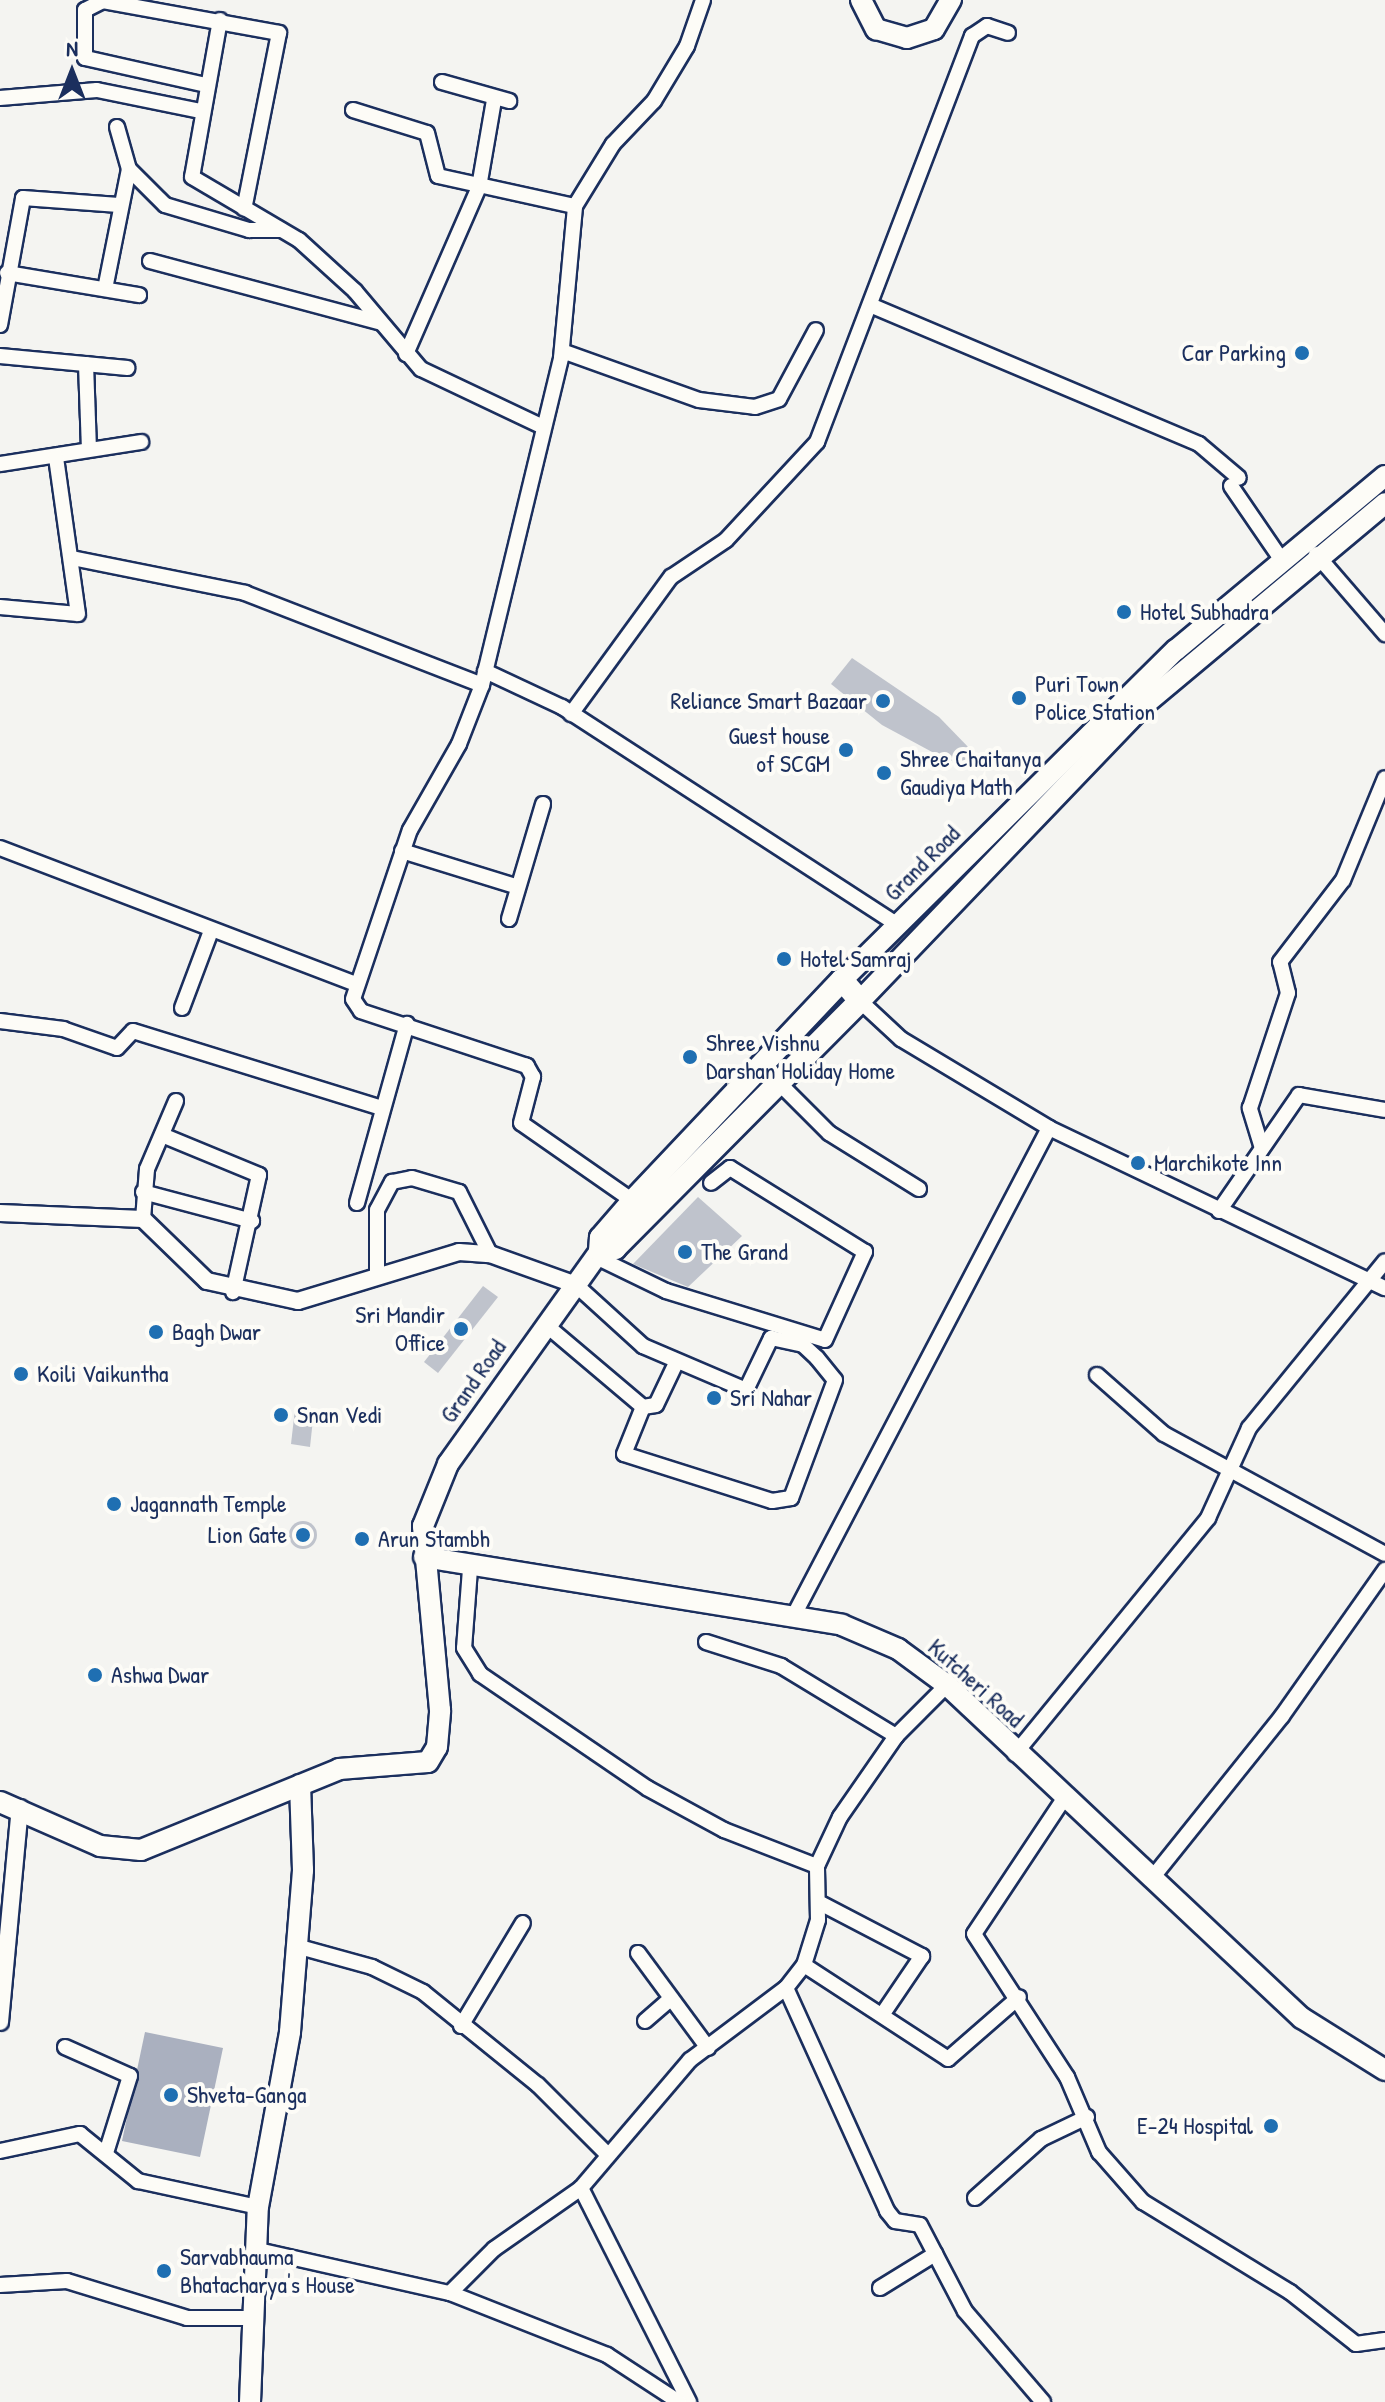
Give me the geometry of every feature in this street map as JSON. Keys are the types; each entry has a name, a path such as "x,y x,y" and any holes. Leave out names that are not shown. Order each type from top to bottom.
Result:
{"main road":[{"path":"861,0 876,29 907,38 934,29 951,0"},
{"name":"Grand Road","path":"300,1785 339,1769 428,1762 437,1747 437,1638 424,1557 423,1526 448,1464 598,1254 601,1238 842,980 1101,721 1281,559 1385,476"},
{"name":"Grand Road","path":"598,1254 615,1248 776,1080 860,1001 1145,704 1316,554 1385,503"},
{"path":"842,980 860,1001"},
{"name":"Kutcheri Road","path":"424,1557 470,1569 793,1617 870,1634 947,1685 1015,1754 1153,1877 1302,2018 1385,2070"},
{"path":"10,1805 100,1846 141,1850 300,1785 296,1946 290,2032 258,2207 250,2402"}],"street":[{"path":"633,1201 521,1123 533,1077 527,1066 361,1011 356,984 402,851 484,678 541,426 562,351 575,206 613,144 654,101 687,46 703,0"},
{"path":"206,85 85,58 85,10 103,1 274,29 281,39 244,209"},
{"path":"220,20 200,111 192,177 281,230 355,291 406,354 436,379 541,426"},
{"path":"571,714 671,577 737,530 817,442 972,36 987,26 1008,33"},
{"path":"406,354 479,187 502,100 442,82"},
{"path":"0,98 97,90 200,111"},
{"path":"353,110 427,133 433,172 479,187 575,206"},
{"path":"117,127 129,169 165,205 249,230 281,230"},
{"path":"105,289 119,205 129,169"},
{"path":"0,325 7,273 7,237 28,196 119,205"},
{"path":"150,261 381,323"},
{"path":"7,273 139,295"},
{"path":"870,305 1199,444 1235,482 1281,559"},
{"path":"562,351 699,400 755,407 779,399 816,330"},
{"path":"0,356 127,368"},
{"path":"86,364 89,449"},
{"path":"0,464 141,442"},
{"path":"0,607 75,618 72,558 56,457"},
{"path":"1316,554 1385,634"},
{"path":"72,558 245,593 484,678 571,714 898,925"},
{"path":"1261,1145 1250,1108 1288,993 1280,962 1343,880 1385,778"},
{"path":"509,919 543,804"},
{"path":"0,848 356,984"},
{"path":"402,851 518,887"},
{"path":"182,1008 211,931"},
{"path":"860,1001 901,1039 1049,1128 1364,1282 1385,1288"},
{"path":"0,1021 63,1029 117,1048 133,1031 379,1107"},
{"path":"357,1203 379,1107 407,1024"},
{"path":"776,1080 829,1133 919,1189"},
{"path":"1219,1211 1261,1145 1299,1095 1385,1110"},
{"path":"143,1219 143,1192 176,1101"},
{"path":"793,1617 1049,1128"},
{"path":"162,1135 259,1175 252,1221 233,1292"},
{"path":"598,1254 666,1291 825,1340 865,1252 730,1168 711,1183"},
{"path":"377,1275 377,1210 392,1182 412,1178 459,1192 490,1254"},
{"path":"143,1192 252,1221"},
{"path":"0,1213 143,1219 207,1281 233,1292 298,1301 459,1252 490,1254 576,1285 643,1346 676,1363 746,1390 771,1338 803,1345 835,1380 791,1498 772,1501 624,1454 643,1407"},
{"path":"1015,1754 1208,1518 1234,1468 1249,1428 1364,1282 1385,1261"},
{"path":"546,1325 643,1407 656,1405 676,1363"},
{"path":"1097,1375 1164,1434 1234,1468 1385,1554"},
{"path":"470,1569 464,1648 480,1674 647,1788 724,1830 817,1866"},
{"path":"1153,1877 1282,1716 1385,1570"},
{"path":"706,1642 781,1666 896,1736"},
{"path":"450,2293 494,2249 581,2188 607,2154 708,2048 786,1988 804,1965 822,1904 817,1866 896,1736 947,1685"},
{"path":"1065,1797 974,1934 1019,1997 1087,2117 1110,2170 1143,2202 1290,2292 1356,2344 1385,2340"},
{"path":"0,2018 10,1805"},
{"path":"822,1904 922,1956 882,2015"},
{"path":"461,2026 523,1923"},
{"path":"296,1946 398,1977 538,2085 607,2154"},
{"path":"638,1953 708,2048"},
{"path":"804,1965 948,2059 1019,1997"},
{"path":"786,1988 887,2211 895,2221 920,2225 965,2311 1043,2402"},
{"path":"645,2021 670,1999"},
{"path":"65,2047 128,2070 107,2150"},
{"path":"975,2198 1041,2139 1087,2117"},
{"path":"0,2151 72,2134 107,2150 138,2181 258,2207"},
{"path":"581,2188 689,2402"},
{"path":"254,2249 450,2293 607,2355 679,2402"},
{"path":"880,2288 935,2254"},
{"path":"0,2285 67,2281 187,2318 253,2318"}],"water":[{"path":"145,2032 223,2048 200,2157 122,2141"}],"building":[{"name":"Reliance Smart Bazaar","path":"852,658 939,717 973,752 960,767 882,725 831,684"},
{"name":"The Grand","path":"698,1197 742,1236 688,1287 633,1264"},
{"name":"Sri Mandir Office","path":"483,1286 498,1297 438,1373 424,1362"},
{"path":"295,1409 314,1410 310,1447 291,1444"},
{"name":"Lion Gate","path":"303,1521 313,1525 317,1535 313,1545 303,1549 293,1545 289,1535 293,1525"}],"place":[{"name":"Car Parking","path":"1302,353"},
{"name":"Hotel Subhadra","path":"1124,612"},
{"name":"Puri Town Police Station","path":"1019,698"},
{"name":"Reliance Smart Bazaar","path":"883,701"},
{"name":"Guest house of SCGM","path":"846,750"},
{"name":"Shree Chaitanya Gaudiya Math","path":"884,773"},
{"name":"Hotel Samraj","path":"784,959"},
{"name":"Shree Vishnu Darshan Holiday Home","path":"690,1057"},
{"name":"Marchikote Inn","path":"1138,1163"},
{"name":"The Grand","path":"685,1252"},
{"name":"Sri Mandir Office","path":"461,1329"},
{"name":"Bagh Dwar","path":"156,1332"},
{"name":"Koili Vaikuntha","path":"21,1374"},
{"name":"Sri Nahar","path":"714,1398"},
{"name":"Snan Vedi","path":"281,1415"},
{"name":"Jagannath Temple","path":"114,1504"},
{"name":"Lion Gate","path":"303,1535"},
{"name":"Arun Stambh","path":"362,1539"},
{"name":"Ashwa Dwar","path":"95,1675"},
{"name":"Shveta-Ganga","path":"171,2095"},
{"name":"E-24 Hospital","path":"1271,2126"},
{"name":"Sarvabhauma Bhatacharya's House","path":"164,2271"}]}
